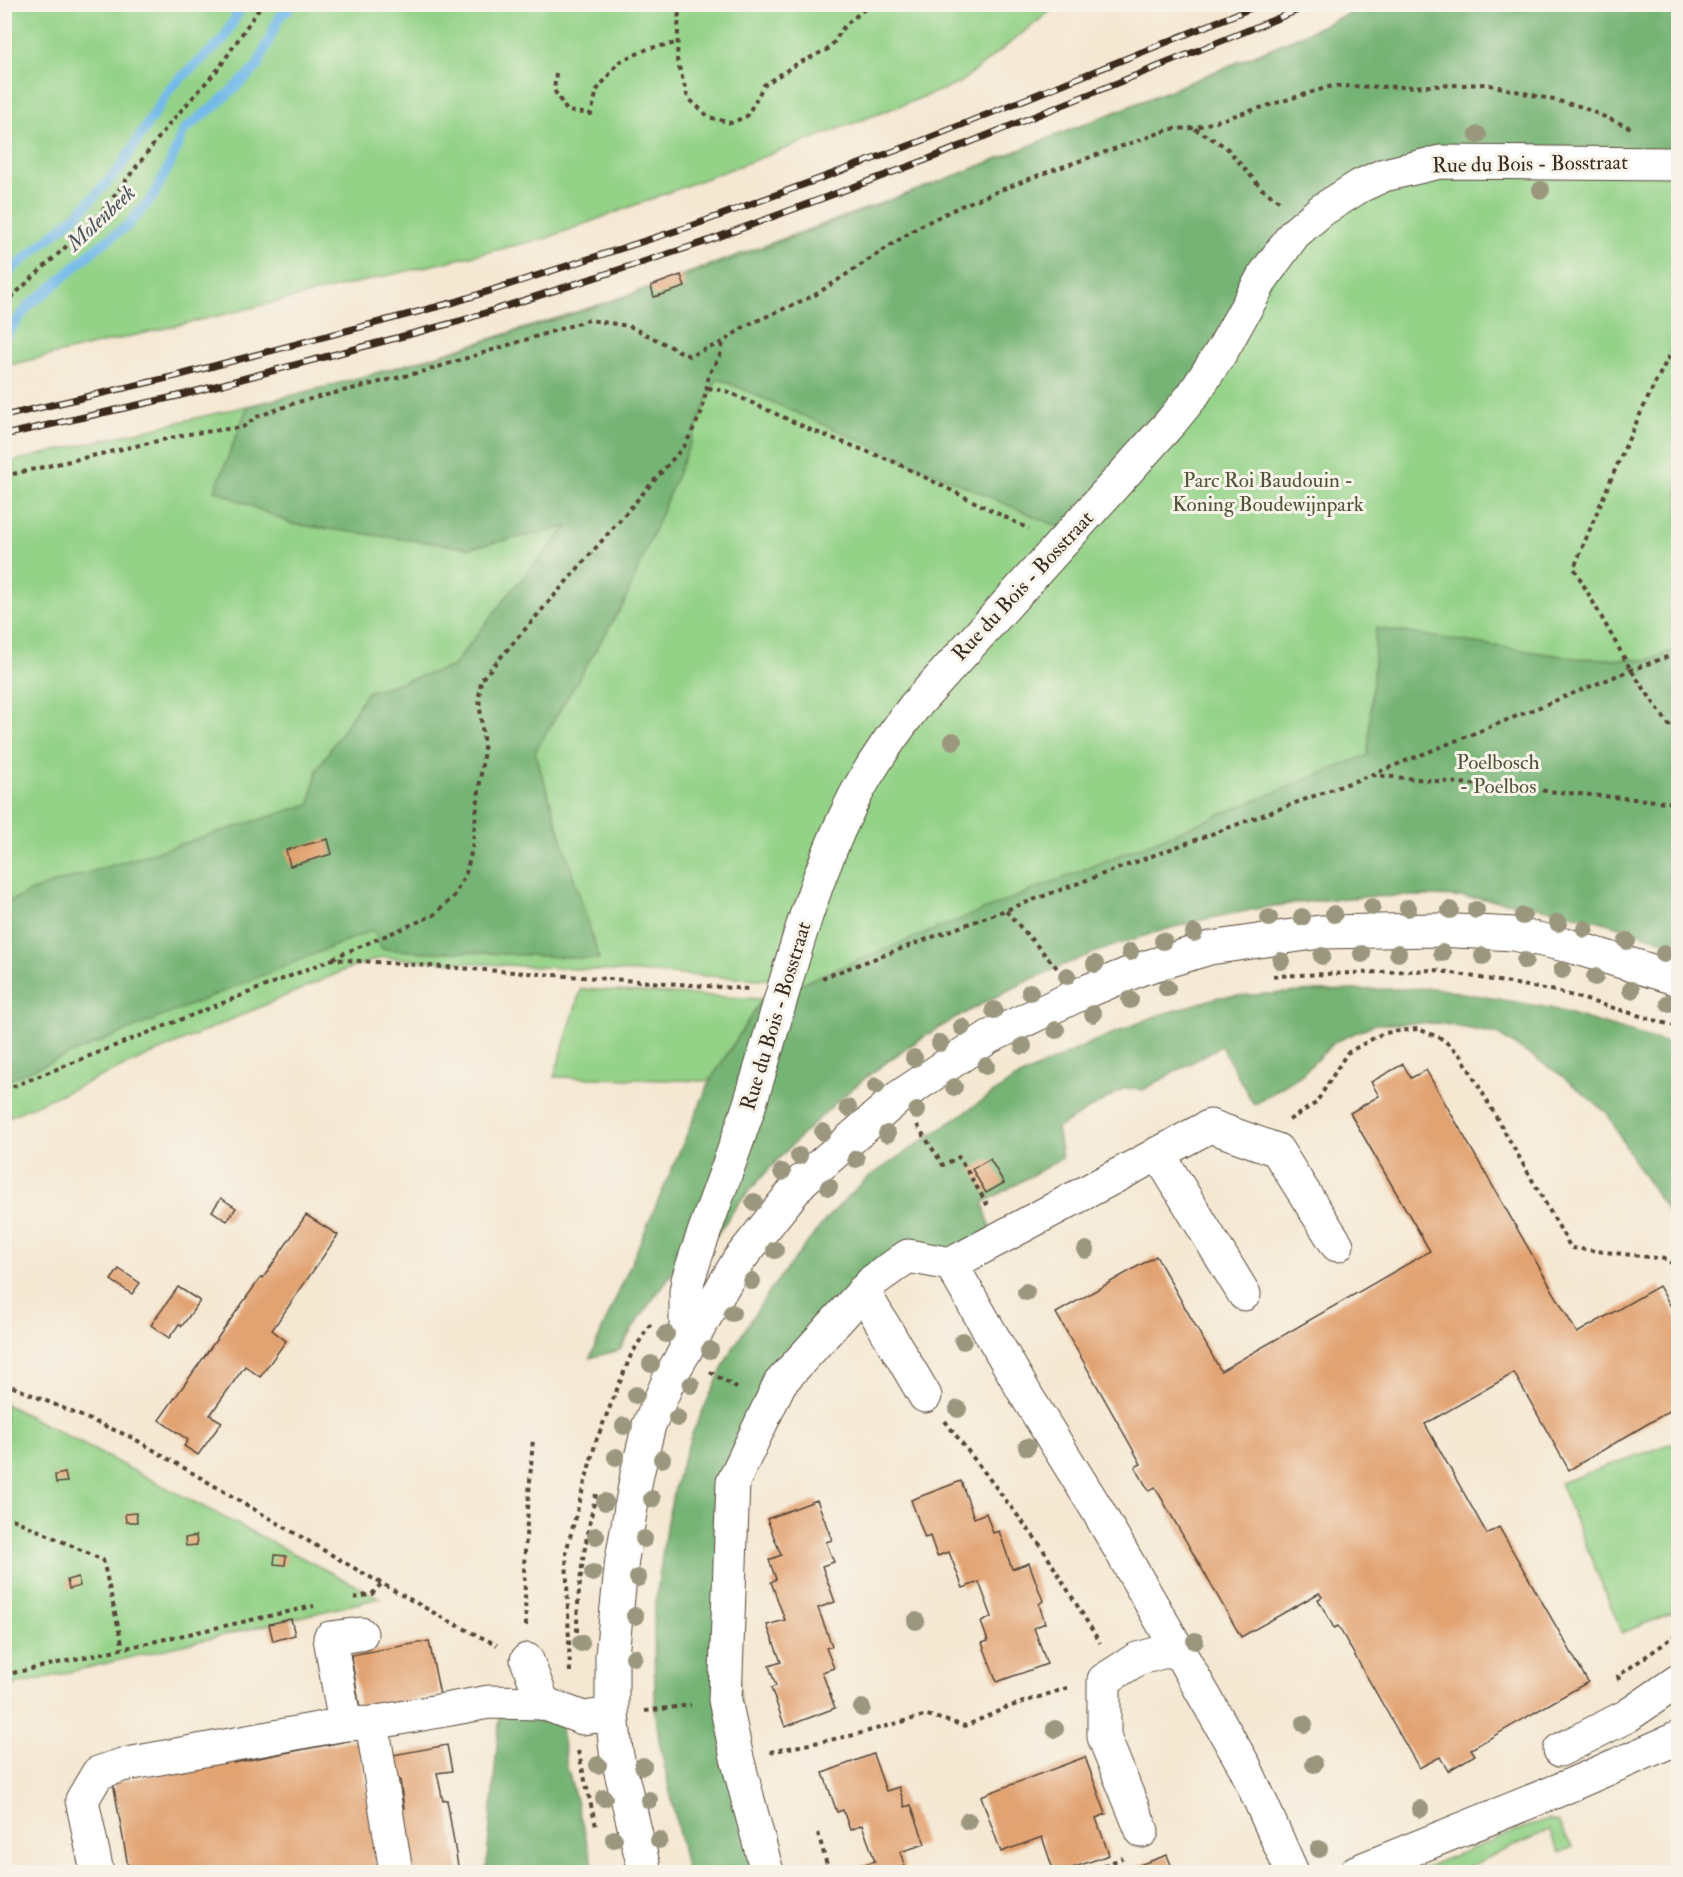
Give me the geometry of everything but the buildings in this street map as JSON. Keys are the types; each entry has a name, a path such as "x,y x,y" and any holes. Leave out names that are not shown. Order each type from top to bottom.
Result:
{"street":[{"name":"Rue du Bois - Bosstraat","path":"686,1348 688,1281 750,1103 808,910 831,847 850,805 889,740 914,707 1194,395 1223,349 1263,277 1294,234 1338,199 1384,175 1440,162 1678,164"},
{"path":"645,1872 616,1750 597,1716 612,1655 616,1604 637,1474 649,1425 671,1375 738,1261 802,1181 899,1097 989,1037 1140,969 1210,948 1320,932 1437,930 1514,934 1570,946 1678,979"},
{"path":"767,1872 724,1700 733,1482 780,1383 863,1291 908,1256 951,1264 1210,1126 1278,1150 1337,1245"},
{"path":"1158,1153 1244,1294"},
{"path":"951,1264 1245,1767 1292,1872"},
{"path":"863,1291 925,1396"},
{"path":"361,1634 330,1638 359,1724 396,1872"},
{"path":"1142,1831 1104,1737 1112,1675 1137,1659 1177,1648"},
{"path":"527,1660 543,1703"},
{"path":"1560,1750 1627,1716 1678,1681"},
{"path":"97,1872 82,1800 98,1773 122,1765 489,1702 543,1703 597,1716"},
{"path":"1356,1872 1559,1790 1678,1738"}],"path":[{"path":"4,304 97,218 170,123 219,68 262,4"},
{"path":"679,4 677,60 688,98 709,117 731,123 747,116 764,85 795,65 830,48 845,25 871,4"},
{"path":"556,73 554,90 567,111 591,114 597,90 619,62 650,48 677,43"},
{"path":"4,476 188,434 243,427 256,417 298,402 425,371 589,320 629,326 689,356 723,342 745,326 815,295 920,226 963,205 1042,174 1171,129 1194,128 1332,86 1404,87 1486,84 1579,106 1638,130"},
{"path":"1194,128 1226,147 1263,189 1310,219"},
{"path":"1678,340 1649,393 1574,568 1631,670 1678,738"},
{"path":"4,1090 333,959 434,915 454,896 465,873 472,849 484,748 479,698 481,680 685,445 702,412 709,374 720,355 723,342"},
{"path":"708,388 726,391 812,430 892,462 1029,529 1064,541"},
{"path":"333,959 784,992 1371,775 1678,653"},
{"path":"1371,775 1678,803"},
{"path":"1006,910 1042,949"},
{"path":"1272,976 1435,970 1556,991 1678,1027"},
{"path":"1251,1140 1271,1132 1316,1103 1347,1053 1383,1033 1418,1029 1443,1039 1462,1058 1571,1248 1666,1258 1678,1268"},
{"path":"908,1130 916,1123 943,1165 959,1157 1005,1235"},
{"path":"705,1380 709,1371 770,1406"},
{"path":"4,1383 133,1438 443,1618 527,1660 524,1565 533,1438"},
{"path":"737,1758 854,1735 927,1715 965,1726 1018,1703 1112,1675 1041,1546 925,1396"},
{"path":"577,1647 576,1624 584,1550 598,1484"},
{"path":"4,1515 103,1560 123,1648"},
{"path":"349,1599 372,1594 382,1583"},
{"path":"4,1675 315,1606"},
{"path":"644,1711 724,1700"},
{"path":"644,1701 646,1721"},
{"path":"597,1716 586,1764 602,1829"},
{"path":"818,1833 829,1872"}],"green space":[{"path":"4,5 1058,5 958,84 547,238 5,366"},
{"name":"Parc Roi Baudouin - Koning Boudewijnpark","path":"1366,5 1678,5 1678,946 1609,923 1538,906 1450,896 1362,896 1273,905 1186,923 1100,949 1018,984 940,1026 868,1076 832,1105 783,1153 738,1204 779,980 383,957 345,970 8,1117 5,1122 5,463 319,389 425,359 611,301 939,182 1195,80 1316,29"},
{"path":"1366,5 1678,5 1678,155 1350,184 1201,367 1063,529 717,378 625,601 535,752 599,959 382,949 373,930 5,1081 5,903 42,887 310,804 317,770 367,692 452,667 511,591 568,527 469,548 292,524 215,490 248,406 440,355 630,295 724,262 910,193 1186,84"},
{"name":"Poelbosch - Poelbos","path":"1376,628 1575,658 1648,660 1678,649 1678,946 1610,924 1540,907 1471,898 1407,896 1296,903 1241,912 1134,939 1081,958 1030,980 965,1013 906,1048 865,1078 816,1121 771,1167 742,1199 705,1249 685,1257 680,1262 630,1332 620,1350 590,1358 710,1081 762,999 1368,755"},
{"path":"1434,988 1550,1008 1678,1046 1678,1227 1634,1161 1607,1113 1558,1073 1497,1034 1438,1023 1375,1024 1335,1042 1301,1075 1254,1105 1221,1046 1143,1090 1125,1088 1057,1128 1062,1158 983,1203 991,1230 975,1244 936,1251 910,1238 864,1270 721,1478 755,1872 687,1872 659,1740 655,1707 654,1613 667,1521 678,1475 692,1434 728,1356 770,1290 827,1218 866,1179 1013,1080 1097,1040 1156,1016 1219,997 1316,991"},
{"path":"581,989 762,999 710,1081 554,1077"},
{"path":"5,1404 380,1598 11,1686 5,1721"},
{"path":"1678,1441 1678,1610 1622,1633 1560,1483"},
{"path":"500,1712 560,1723 567,1767 595,1872 486,1872"},
{"path":"1547,1819 1558,1822 1572,1847 1560,1853 1549,1830 1457,1872 1413,1872"}],"waterway":[{"name":"Molenbeek","path":"4,276 79,213 120,168 171,87 223,40 243,4"},
{"name":"Molenbeek","path":"4,338 30,304 95,249 127,226 152,198 170,164 184,130 216,105 257,67 279,18 293,4"},
{"path":"1672,4 1678,15"}],"railway":[{"path":"4,416 176,376 455,302 694,225 919,142 1261,4"},
{"path":"4,435 178,396 460,321 702,243 926,160 1313,4"}]}
